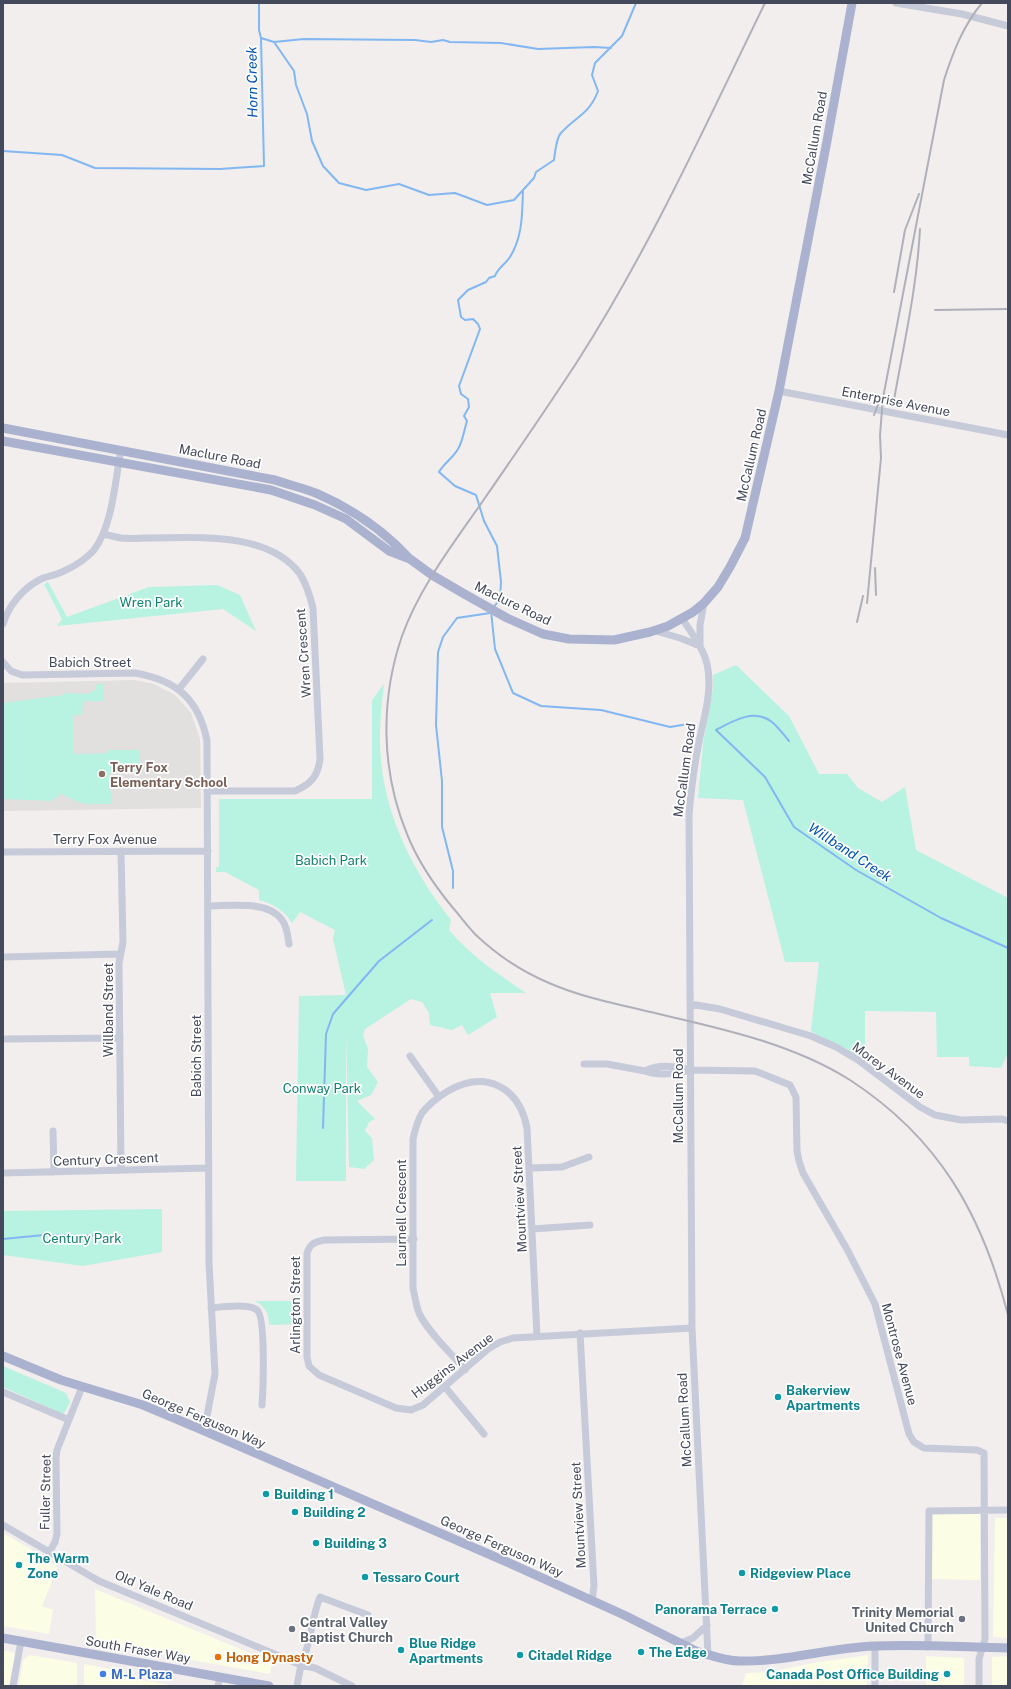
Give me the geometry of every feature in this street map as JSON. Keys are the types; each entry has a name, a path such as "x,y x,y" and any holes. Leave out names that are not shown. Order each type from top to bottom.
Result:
{"main road":[{"name":"McCallum Road","path":"682,618 704,603 718,587 730,567 744,538 779,391 826,149 852,3"},
{"name":"Maclure Road","path":"3,428 275,480 318,494 350,510 374,526 395,542 410,559 432,575 507,618 543,634 577,640 614,640 656,630 682,618"},
{"name":"Maclure Road","path":"3,441 271,490 315,505 346,520 389,551 410,559"},
{"name":"George Ferguson Way","path":"3,1356 61,1380 143,1405 200,1429 592,1600 708,1655 739,1661 875,1646 1008,1648"},
{"name":"South Fraser Way","path":"3,1638 219,1682 269,1686"}],"street":[{"path":"896,3 962,14 1008,26"},
{"name":"Enterprise Avenue","path":"779,391 1008,435"},
{"path":"3,624 5,617 15,600 27,588 42,579 64,571 81,562 93,550 103,534 110,508 121,450"},
{"name":"Wren Crescent","path":"103,534 122,538 212,538 249,544 270,551 288,562 300,574 308,590 313,608 320,759 314,780 305,787 295,791 207,791"},
{"path":"656,630 700,646 700,625 704,603"},
{"name":"McCallum Road","path":"682,618 700,646 707,662 710,677 709,692 696,760 689,815 690,1004 692,1070 692,1328 708,1655"},
{"path":"179,689 203,659"},
{"name":"Babich Street","path":"3,662 11,671 22,674 135,673 150,676 165,681 179,689 198,712 204,726 207,741 209,1263 215,1374 207,1416 200,1429"},
{"name":"Terry Fox Avenue","path":"3,852 208,850"},
{"name":"Willband Street","path":"121,851 123,942 120,954 121,1170"},
{"path":"208,906 258,906 269,909 278,914 284,921 290,944"},
{"path":"3,956 120,954"},
{"name":"Morey Avenue","path":"690,1004 720,1009 757,1018 817,1038 858,1060 920,1107 935,1115 961,1120 1008,1121"},
{"path":"3,1039 120,1038"},
{"path":"410,1056 439,1097"},
{"path":"584,1064 607,1064 645,1071 651,1068 682,1067 692,1070"},
{"name":"Montrose Avenue","path":"692,1070 755,1071 788,1083 792,1087 797,1102 797,1145 799,1161 804,1173 848,1251 875,1304 909,1434 917,1445 924,1448 977,1450 982,1452 985,1456 985,1639 979,1659 979,1686"},
{"name":"Laurnell Crescent","path":"465,1370 425,1324 419,1313 414,1288 413,1139 421,1114 439,1097 457,1086 471,1082 485,1081"},
{"name":"Mountview Street","path":"485,1081 498,1086 509,1093 518,1103 524,1114 527,1128 537,1336"},
{"path":"53,1131 54,1172"},
{"path":"530,1168 562,1166 589,1157"},
{"name":"Century Crescent","path":"3,1172 209,1168"},
{"path":"532,1229 590,1225"},
{"name":"Arlington Street","path":"309,1366 307,1357 306,1260 310,1245 316,1241 324,1240 414,1239"},
{"path":"211,1308 246,1306 252,1307 260,1314 262,1330 262,1405"},
{"name":"Huggins Avenue","path":"309,1366 318,1375 396,1408 411,1410 423,1405 488,1349 500,1342 513,1338 580,1333 692,1328"},
{"name":"Mountview Street","path":"580,1333 594,1586 592,1600"},
{"name":"Fuller Street","path":"49,1553 55,1542 57,1534 56,1458 58,1446 82,1387"},
{"path":"445,1387 484,1434"},
{"path":"3,1392 68,1420"},
{"path":"928,1647 929,1511 1008,1510"},
{"name":"Old Yale Road","path":"3,1525 49,1553 99,1580 301,1665 315,1668 352,1686"},
{"path":"297,1686 301,1665 306,1655 315,1610 320,1597 368,1615"},
{"path":"681,1643 693,1638 707,1625"},
{"path":"13,1686 22,1641"},
{"path":"875,1646 876,1686"}],"shaded area":[{"name":"Terry Fox Elementary School","path":"135,680 154,684 175,695 191,713 200,739 201,808 3,811 3,683"},
{"path":"980,1511 980,1580 931,1579 931,1513"},
{"path":"995,1518 1008,1518 1008,1638 993,1637"},
{"path":"3,1533 32,1550 32,1553 58,1567 42,1606 53,1610 49,1634 3,1626"},
{"path":"95,1589 272,1662 270,1674 96,1643"},
{"path":"3,1650 15,1654 9,1686 3,1686"},
{"path":"30,1655 77,1663 77,1686 19,1686 23,1660"},
{"path":"868,1655 867,1686 742,1686 746,1673 769,1672 813,1663"},
{"path":"926,1656 964,1658 964,1686 926,1686"},
{"path":"1008,1656 1008,1686 992,1686 992,1657"},
{"name":"M-L Plaza","path":"84,1664 120,1671 125,1677 176,1686 84,1686"}],"green space":[{"name":"Wren Park","path":"48,582 67,617 149,587 217,585 240,595 256,631 223,609 57,626 62,619 44,584"},
{"path":"736,665 789,716 819,774 847,774 858,788 882,802 905,787 916,850 1008,898 1008,1053 1001,1068 969,1066 969,1057 937,1057 936,1012 865,1011 865,1063 811,1031 819,962 785,962 743,800 698,798 703,744 713,689 713,675"},
{"path":"97,684 104,684 104,701 83,701 82,715 73,715 73,754 107,753 107,750 139,750 139,772 110,773 109,791 112,791 112,804 85,804 61,794 52,801 3,799 3,703 63,695 63,693 88,694 95,690"},
{"name":"Babich Park","path":"384,684 380,729 381,761 385,786 399,834 422,878 451,920 449,930 466,948 495,972 526,993 490,993 497,1017 468,1035 462,1025 452,1030 430,1025 429,1013 422,1002 411,999 365,1029 363,1035 368,1049 367,1067 378,1082 371,1095 357,1101 375,1119 369,1122 365,1131 372,1138 374,1160 364,1169 349,1167 346,1029 346,1181 296,1181 299,996 346,995 333,939 335,930 300,912 292,923 278,908 259,900 259,890 225,872 216,872 216,867 219,867 219,799 372,799 372,700"},
{"name":"Century Park","path":"162,1209 162,1252 83,1266 3,1255 3,1211"},
{"path":"255,1301 299,1301 299,1324 269,1325 266,1311"},
{"path":"3,1366 66,1393 70,1402 66,1410 63,1414 3,1387"}],"waterway":[{"name":"Horn Creek","path":"3,151 62,155 95,168 220,169 264,166 259,3"},
{"name":"Willband Creek","path":"493,608 500,599 501,582 497,546 484,521 476,495 455,486 439,472 460,446 467,421 464,416 469,407 468,399 461,394 459,386 480,329 478,324 473,319 465,320 461,317 458,300 468,290 495,276 498,270 510,257 520,233 523,190 534,178 536,172 554,160 559,135 591,105 598,91 592,75 595,63 622,36 636,3"},
{"name":"Horn Creek","path":"261,38 274,42 304,39 415,40 431,42 443,40 450,42 501,43 538,49 594,47 611,48"},
{"path":"274,42 294,71 296,85 307,114 312,141 323,166 339,183 366,190 399,184 429,195 455,193 487,205 514,200 523,190"},
{"name":"Willband Creek","path":"491,611 495,649 513,693 541,706 601,710 670,727 688,724"},
{"path":"453,888 453,871 442,827 442,781 436,725 438,652 443,637 457,618 490,613"},
{"name":"Willband Creek","path":"789,741 772,722 758,716 744,717 716,730 765,777 794,827 856,870 941,918 1008,948"},
{"path":"323,1128 326,1034 333,1014 379,961 432,920"},
{"path":"3,1239 44,1235 115,1236"}],"railway":[{"path":"765,3 699,140 653,230 604,319 553,399 436,569 417,602 402,636 390,685 386,735 392,785 398,810 407,834 421,864 439,891 476,935 511,962 539,979 560,988 607,1002 723,1029 776,1045 801,1055 826,1066 850,1080 881,1103 909,1127 932,1153 953,1181 970,1212 985,1244 1008,1315"},
{"path":"867,603 881,458 880,435 883,398 944,80 959,40 969,21 982,3"},
{"path":"894,292 905,230 919,194"},
{"path":"894,400 913,294 920,229"},
{"path":"935,310 1008,309"},
{"path":"874,415 880,400"},
{"path":"875,568 876,595"},
{"path":"857,622 863,596"}],"place":[{"name":"Terry Fox Elementary School","path":"102,774"},
{"name":"Bakerview Apartments","path":"778,1397"},
{"name":"Building 1","path":"266,1494"},
{"name":"Building 2","path":"295,1512"},
{"name":"Building 3","path":"316,1543"},
{"name":"The Warm Zone","path":"19,1565"},
{"name":"Ridgeview Place","path":"742,1573"},
{"name":"Tessaro Court","path":"365,1577"},
{"name":"Panorama Terrace","path":"775,1609"},
{"name":"Trinity Memorial United Church","path":"962,1619"},
{"name":"Central Valley Baptist Church","path":"292,1629"},
{"name":"Blue Ridge Apartments","path":"401,1650"},
{"name":"The Edge","path":"641,1652"},
{"name":"Citadel Ridge","path":"520,1655"},
{"name":"Hong Dynasty","path":"218,1657"},
{"name":"M-L Plaza","path":"103,1674"},
{"name":"Canada Post Office Building","path":"947,1674"}],"park label":[{"name":"Conway Park","path":"322,1088"}]}
